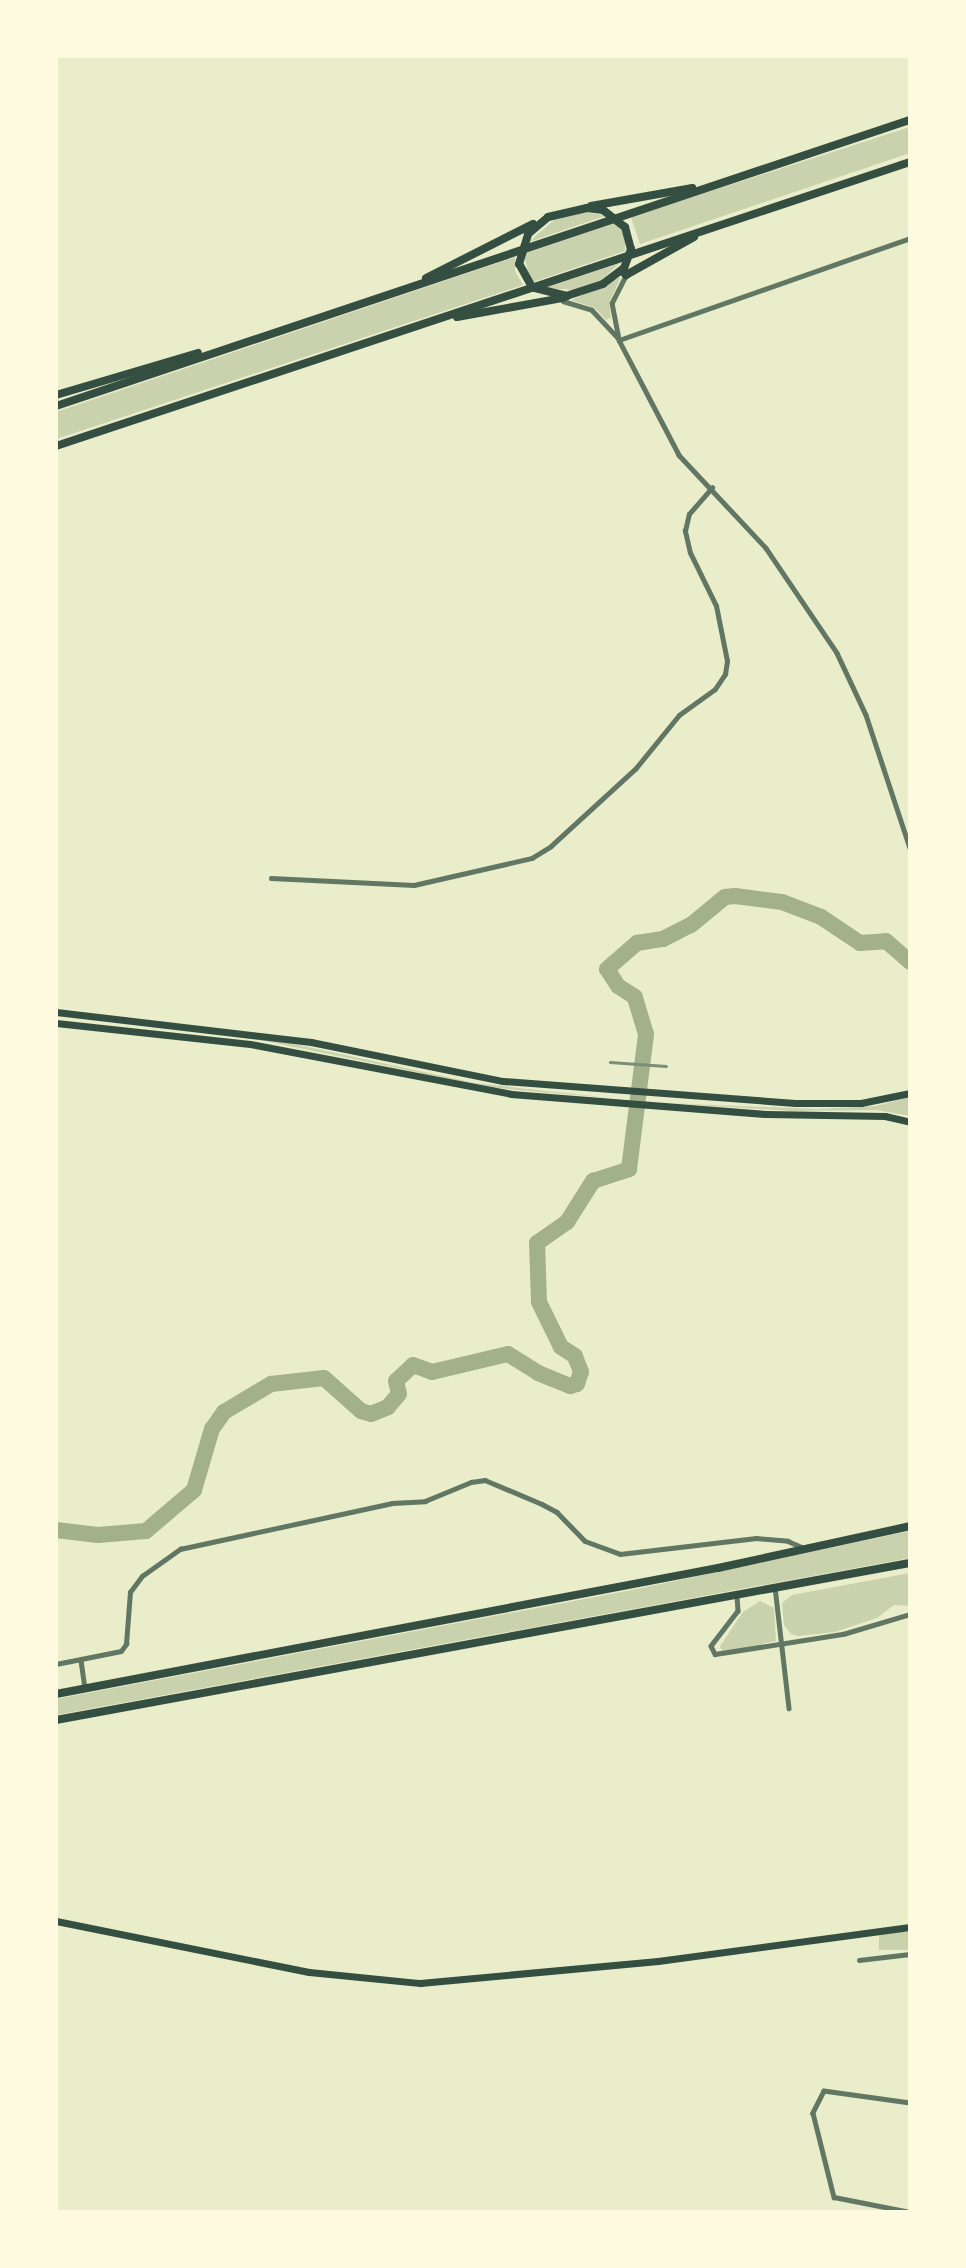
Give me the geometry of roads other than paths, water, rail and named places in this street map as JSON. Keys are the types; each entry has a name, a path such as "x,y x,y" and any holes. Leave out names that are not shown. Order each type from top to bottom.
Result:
{"highway":[{"path":"56,406 910,120"},
{"path":"56,446 910,162"},
{"path":"405,288 548,217 576,209 716,185"},
{"path":"576,209 597,208 617,218 630,237 624,273"},
{"path":"548,217 533,228 520,250 520,270 532,287 563,299"},
{"path":"430,322 563,299 590,290 720,223"},
{"path":"56,396 159,362 232,346"},
{"path":"56,1694 805,1549 910,1526"},
{"path":"56,1720 910,1563"}],"main road":[{"path":"56,1012 311,1042 503,1081 823,1104 876,1102 910,1093"},
{"path":"56,1023 227,1040 460,1087 672,1107 877,1116 910,1122"},
{"path":"56,1921 309,1972 420,1983 645,1963 910,1927"}],"street":[{"path":"619,339 910,238"},
{"path":"619,339 613,298 624,273"},
{"path":"563,299 592,310 619,339 673,446 766,548 837,653 858,695 910,848"},
{"path":"271,878 414,886 532,858 551,846 636,768 679,715 715,689 725,674 727,661 716,606 690,553 685,531 689,514 712,488"},
{"path":"903,821 910,831"},
{"path":"56,1664 121,1651 126,1644 130,1592 142,1576 180,1549 392,1503 425,1501 471,1482 485,1480 542,1504 557,1512 585,1541 620,1554 756,1538 788,1541 805,1549"},
{"path":"774,1587 784,1645 789,1708"},
{"path":"737,1593 738,1611 711,1646 715,1654 784,1645 910,1615"},
{"path":"81,1660 85,1689"},
{"path":"859,1960 910,1954"},
{"path":"910,2103 831,2091 817,2098 813,2113 832,2189 843,2202 910,2212"},
{"path":"872,2205 872,2212"}],"waterway":[{"path":"56,1530 98,1535 146,1531 194,1490 212,1429 224,1412 271,1384 324,1378 361,1411 371,1414 388,1407 399,1394 396,1381 413,1365 432,1372 508,1354 538,1373 570,1386 577,1384 581,1372 575,1356 561,1347 539,1302 537,1243 567,1222 593,1181 629,1169 646,1034 635,997 618,986 607,969 637,943 663,939 691,925 725,897 735,896 782,902 821,917 860,943 886,941 910,962"}],"railway":[{"path":"610,1062 666,1066"}]}
